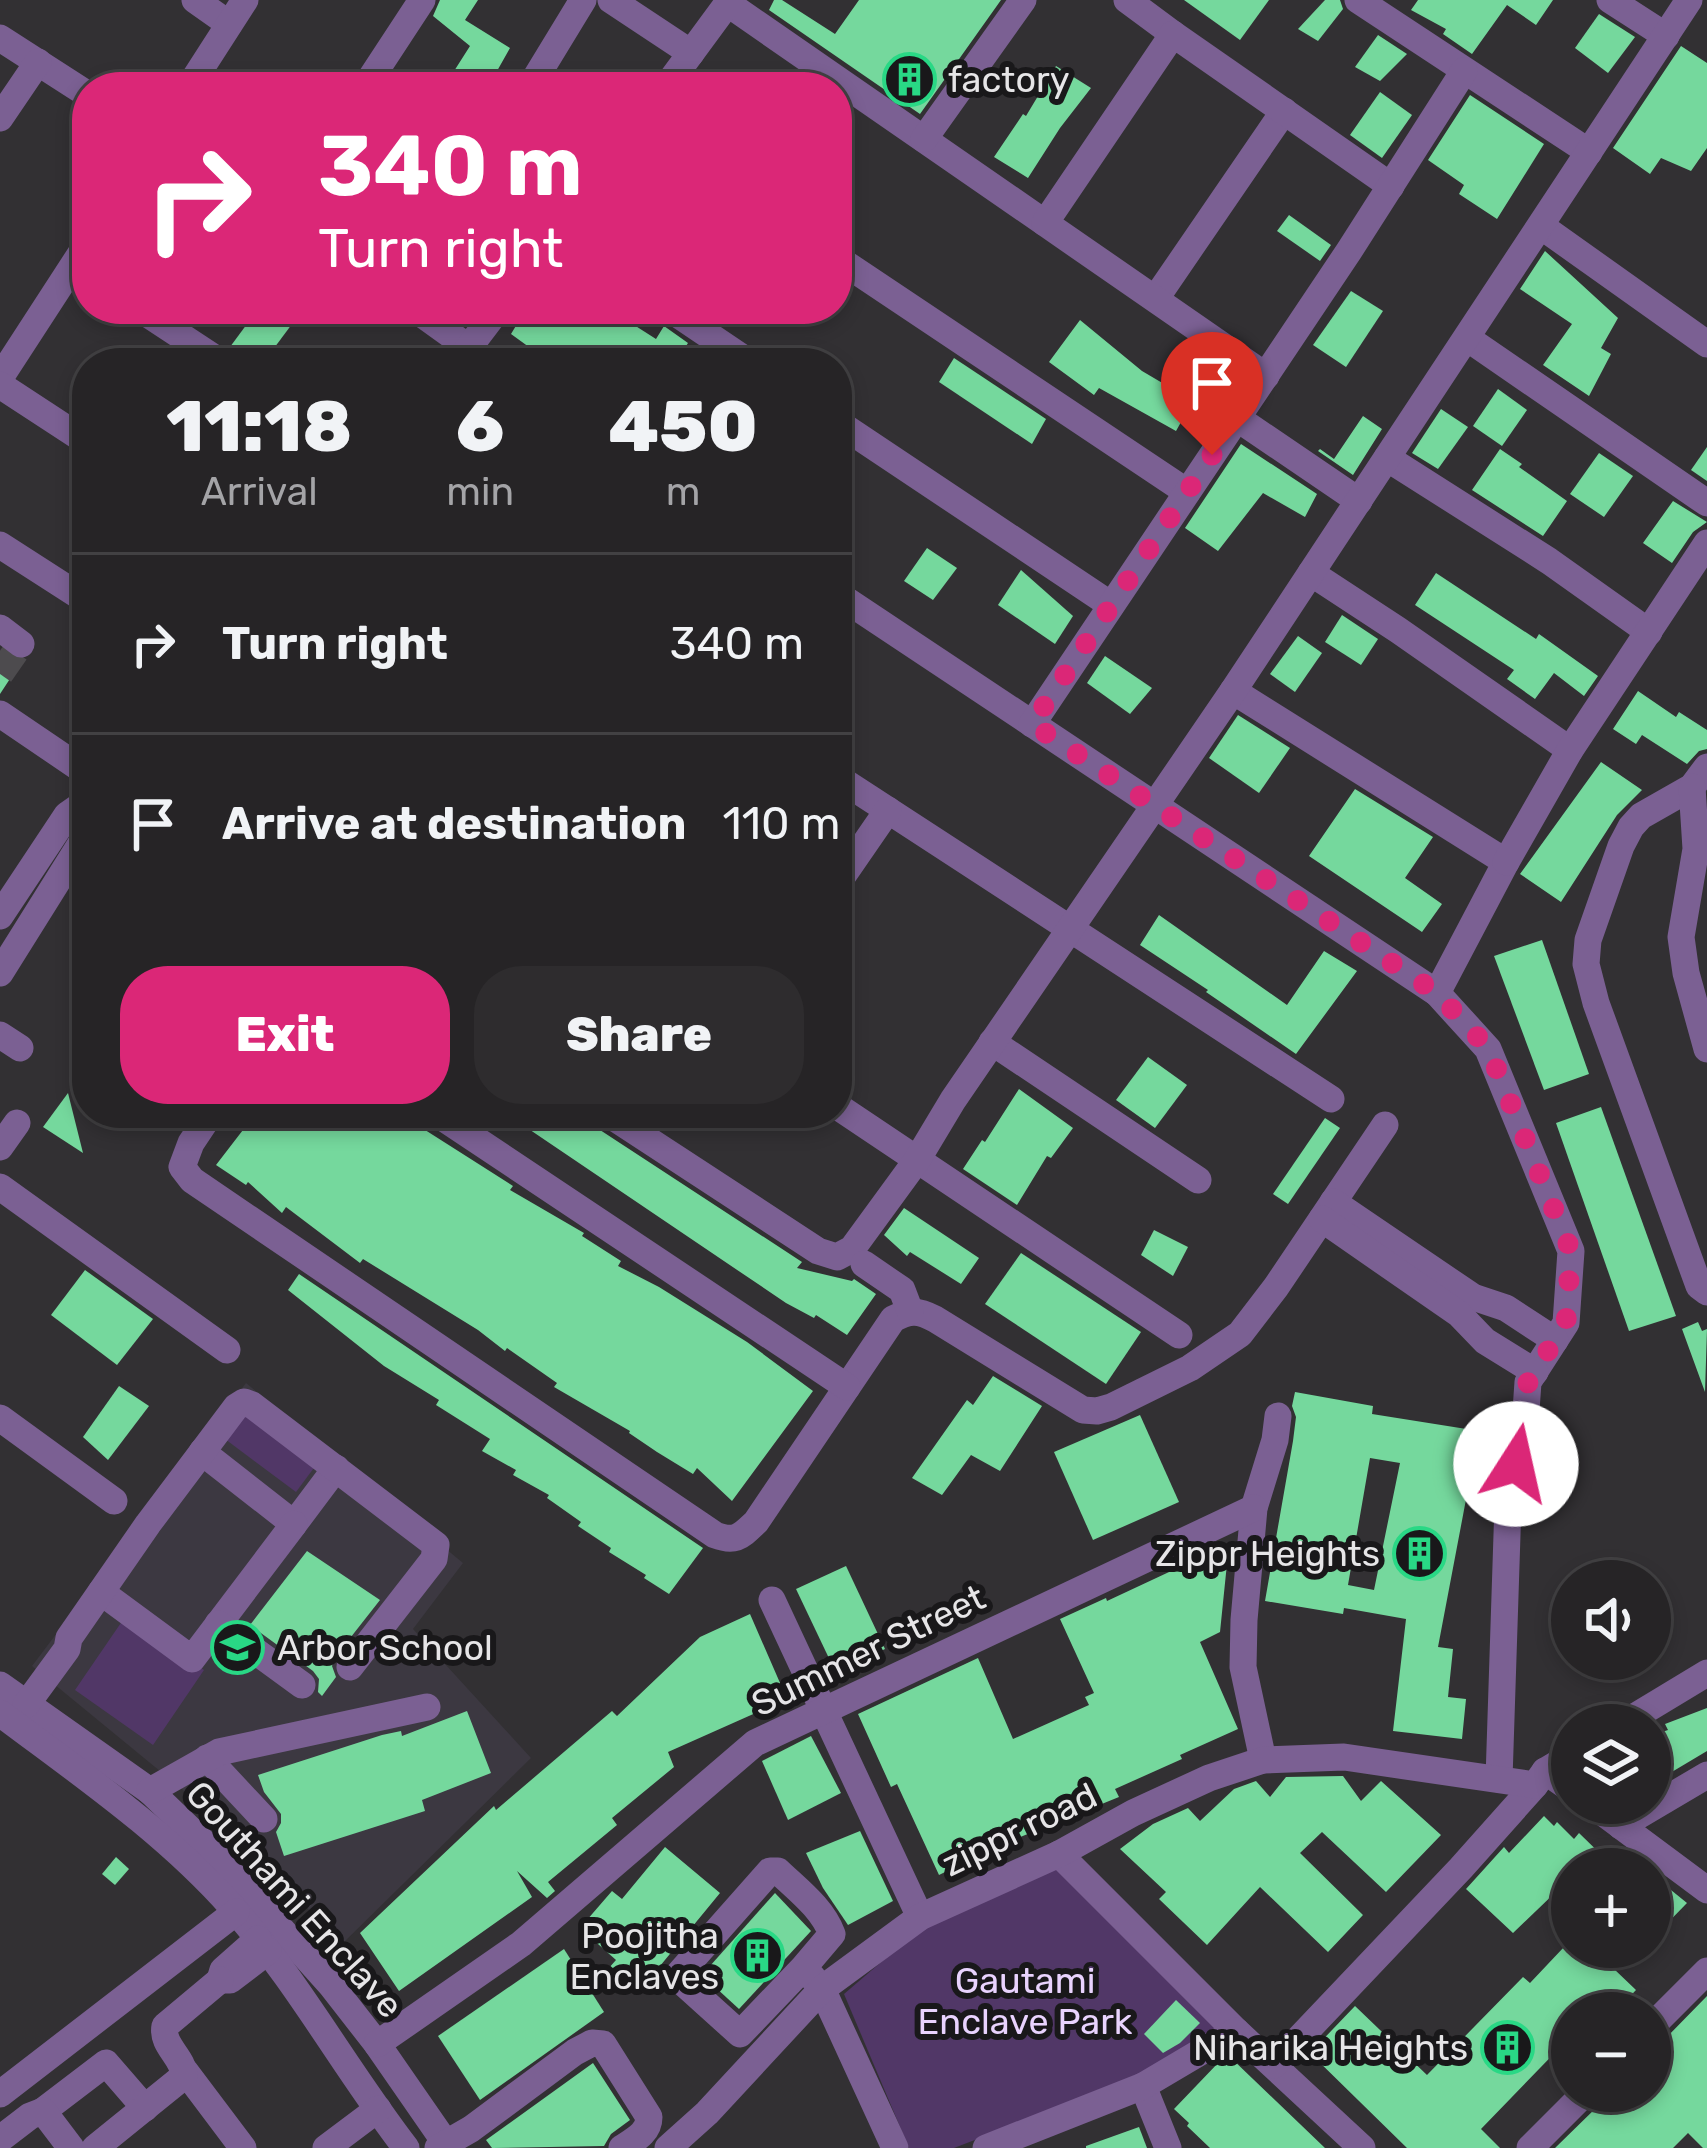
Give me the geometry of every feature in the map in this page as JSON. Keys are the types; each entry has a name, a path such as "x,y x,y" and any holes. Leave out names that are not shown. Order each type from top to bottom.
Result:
{"street":[{"path":"195,0 237,12 199,72"},
{"path":"374,72 422,0"},
{"path":"539,72 583,0"},
{"path":"611,0 691,53"},
{"path":"924,139 1023,0"},
{"path":"1127,0 1391,186"},
{"path":"1358,0 1589,152"},
{"path":"1610,0 1666,36"},
{"path":"630,1128 828,1256 852,1249 1233,691 1689,0"},
{"path":"677,72 729,2 829,72"},
{"path":"1046,223 1174,34"},
{"path":"0,38 72,84"},
{"path":"0,118 38,62"},
{"path":"1032,724 1464,70"},
{"path":"852,88 1266,376"},
{"path":"1156,298 1284,110"},
{"path":"1541,226 1707,344"},
{"path":"852,268 1187,492"},
{"path":"72,276 0,382 72,432"},
{"path":"163,324 199,348"},
{"path":"432,324 460,348"},
{"path":"692,324 728,348"},
{"path":"1467,338 1707,503"},
{"path":"1237,418 1359,501"},
{"path":"852,432 1111,605"},
{"path":"1387,458 1549,560 1649,632"},
{"path":"1437,993 1570,750 1707,543"},
{"path":"0,545 72,591"},
{"path":"1311,573 1570,750"},
{"path":"852,604 1437,993 1488,1048 1571,1251 1566,1323 1528,1382 1525,1425 1508,1504 1498,1779"},
{"path":"1233,691 1506,862"},
{"path":"0,714 72,762"},
{"path":"1700,777 1696,849 1681,937 1707,1049"},
{"path":"1700,777 1631,827 1588,940 1586,964 1699,1286 1707,1292"},
{"path":"852,787 1331,1099"},
{"path":"852,862 888,810"},
{"path":"1,911 72,811"},
{"path":"0,973 72,858"},
{"path":"992,1042 1198,1180"},
{"path":"852,1116 1179,1335"},
{"path":"0,1147 17,1123"},
{"path":"202,1128 184,1156 182,1167 192,1180 728,1540 756,1522 893,1319 910,1311 935,1319 1083,1410 1097,1412 1190,1368 1240,1334 1385,1124"},
{"path":"458,1128 847,1387"},
{"path":"0,1187 227,1350"},
{"path":"1328,1211 1472,1297 1506,1308 1556,1340"},
{"path":"1328,1211 1459,1314 1485,1341 1535,1372"},
{"path":"864,1264 902,1290 910,1311"},
{"path":"11,1700 56,1643 69,1638 202,1452 244,1402 433,1541 437,1550 350,1667"},
{"path":"1263,1760 1243,1666 1244,1620 1254,1508 1278,1416"},
{"path":"0,1418 114,1501"},
{"path":"202,1452 294,1524"},
{"path":"101,1592 197,1663 218,1624 336,1468"},
{"name":"Summer Street","path":"377,2044 521,1944 755,1743 1254,1508"},
{"path":"772,1600 920,1917"},
{"path":"218,1624 302,1685"},
{"path":"1655,1704 1707,1672"},
{"name":"Gouthami Enclave","path":"11,1700 154,1795 204,1843 377,2044 444,2146"},
{"name":"Gouthami Enclave","path":"11,1700 236,1912 263,1945 388,2134"},
{"path":"154,1795 218,1752 427,1707"},
{"name":"zippr road","path":"813,1978 920,1917 1059,1854 1133,1813 1263,1760 1344,1757 1498,1779 1540,1778"},
{"path":"210,1761 264,1819"},
{"path":"1274,2065 1551,1770"},
{"path":"1622,1826 1707,1775"},
{"path":"1540,1778 1551,1782"},
{"path":"1619,1824 1707,1890"},
{"path":"1059,1854 1236,2031 1362,2148"},
{"path":"668,2148 707,2113 813,1978 832,1934 822,1913 778,1871 770,1871 679,1979 740,2034 813,1978"},
{"path":"0,2095 236,1912"},
{"path":"243,2148 184,2071 165,2038 165,2026 220,1980 223,1970 263,1945"},
{"path":"1671,2007 1707,1971"},
{"path":"813,1978 895,2148"},
{"path":"986,2148 1143,2086 1236,2031"},
{"path":"444,2146 592,2043 603,2044 649,2117 643,2134 622,2148"},
{"path":"0,2139 106,2063 145,2108"},
{"path":"95,2148 184,2076 184,2071"},
{"path":"1143,2086 1168,2148"},
{"path":"43,2111 71,2148"},
{"path":"1530,2148 1566,2112"},
{"path":"326,2148 388,2134"}],"shaded area":[{"name":"Arbor School","path":"246,1383 463,1563 413,1629 531,1758 342,1944 233,1831 32,1666"}],"green space":[{"path":"254,1400 325,1453 296,1492 225,1439"},
{"path":"127,1614 204,1670 153,1745 75,1690"},
{"name":"Gautami Enclave Park","path":"1056,1863 1221,2031 1142,2075 954,2148 909,2148 844,1994 922,1927"}],"building":[{"path":"440,0 478,0 465,20 510,48 496,72 453,72 470,46 433,16"},
{"name":"factory","path":"774,0 782,0 835,34 859,0 1001,0 920,114 769,10"},
{"path":"1184,0 1269,0 1240,40"},
{"path":"1325,0 1340,0 1343,9 1318,41 1298,29"},
{"path":"1418,0 1553,0 1536,25 1507,5 1472,54 1443,34 1446,29 1411,10"},
{"path":"1599,14 1635,37 1608,73 1575,48"},
{"path":"1378,35 1407,54 1380,81 1355,67"},
{"path":"1681,46 1707,63 1707,148 1691,171 1661,158 1650,174 1613,148"},
{"path":"1056,66 1091,88 1028,178 994,157"},
{"path":"1380,92 1412,115 1382,158 1350,135"},
{"path":"1470,95 1544,144 1497,219 1459,194 1464,185 1428,160"},
{"path":"1289,215 1331,245 1320,261 1277,231"},
{"path":"1545,251 1618,318 1601,348 1611,354 1589,396 1543,365 1572,324 1520,289"},
{"path":"1351,291 1383,311 1346,367 1313,345"},
{"path":"1080,320 1142,371 1193,401 1176,431 1099,388 1094,395 1049,362"},
{"path":"247,324 292,324 274,348 230,347"},
{"path":"517,324 632,324 656,339 664,326 688,343 685,348 530,348 511,334"},
{"path":"954,358 1046,419 1032,444 939,382"},
{"path":"1498,389 1527,410 1502,446 1473,426"},
{"path":"1441,409 1468,427 1438,469 1412,453"},
{"path":"1363,416 1382,429 1353,475 1318,451 1334,459"},
{"path":"1241,444 1317,494 1305,517 1263,493 1218,551 1185,528"},
{"path":"1707,447 1707,481 1691,470"},
{"path":"1500,449 1567,501 1543,536 1472,490"},
{"path":"1599,453 1633,476 1604,517 1570,494"},
{"path":"1673,501 1707,522 1693,532 1672,563 1643,543"},
{"path":"927,548 957,568 933,600 904,581"},
{"path":"1021,570 1073,616 1055,644 998,605"},
{"path":"1436,573 1536,639 1539,634 1598,676 1584,696 1554,673 1535,699 1507,679 1514,670 1415,605"},
{"path":"1342,615 1378,639 1361,665 1325,642"},
{"path":"1298,636 1322,653 1295,692 1270,674"},
{"path":"0,651 21,662 0,694"},
{"path":"1105,656 1152,688 1130,714 1087,683"},
{"path":"1638,691 1676,717 1679,712 1707,730 1707,749 1687,764 1642,735 1636,744 1613,729"},
{"path":"1238,715 1290,748 1259,793 1209,758"},
{"path":"1601,762 1642,790 1617,815 1561,902 1520,874"},
{"path":"1355,789 1433,837 1405,878 1442,904 1422,932 1309,856"},
{"path":"1159,915 1287,1005 1324,951 1357,971 1296,1054 1140,945"},
{"path":"1542,940 1589,1074 1544,1090 1494,956"},
{"path":"1148,1057 1187,1085 1155,1128 1116,1100"},
{"path":"1019,1089 1073,1128 1051,1158 1047,1156 1017,1205 963,1169"},
{"path":"68,1093 72,1128 77,1128 83,1153 43,1127"},
{"path":"1601,1107 1676,1316 1629,1331 1556,1123"},
{"path":"1325,1118 1340,1128 1288,1204 1273,1194"},
{"path":"244,1128 422,1128 513,1186 510,1190 584,1233 621,1261 618,1266 747,1342 813,1391 732,1501 697,1468 693,1474 657,1452 554,1387 557,1383 507,1348 505,1351 363,1259 360,1263 286,1207 282,1213 248,1182 216,1165"},
{"path":"527,1128 597,1128 802,1262 797,1268 854,1279 876,1294 847,1335 786,1303"},
{"path":"904,1208 979,1258 961,1284 910,1252 907,1256 884,1235"},
{"path":"1154,1230 1188,1247 1173,1276 1141,1255"},
{"path":"1021,1253 1141,1332 1106,1384 985,1304"},
{"path":"85,1270 153,1319 117,1365 51,1315"},
{"path":"299,1274 703,1548 669,1594 609,1552 611,1548 578,1526 581,1522 549,1495 482,1451 490,1439 436,1405 439,1400 384,1366 288,1290"},
{"path":"1698,1322 1702,1331 1707,1329 1705,1392 1682,1329"},
{"path":"993,1376 1042,1406 1000,1471 971,1455 942,1495 912,1478 967,1400 973,1405"},
{"path":"119,1386 149,1406 108,1460 83,1437"},
{"path":"1295,1392 1373,1406 1372,1414 1479,1431 1438,1647 1453,1649 1448,1697 1466,1699 1462,1739 1393,1731 1406,1619 1265,1601 1293,1441 1296,1417","holes":["1370,1458 1400,1463 1374,1590 1348,1585"]},
{"path":"1140,1415 1179,1502 1093,1540 1054,1452"},
{"path":"1229,1544 1220,1632 1200,1642 1238,1729 1115,1789 1119,1797 939,1875 858,1714 978,1658 1013,1739 1089,1705 1085,1697 1094,1693 1060,1619"},
{"path":"307,1551 380,1600 336,1656 332,1666 336,1677 322,1696 313,1671 250,1625"},
{"path":"846,1566 885,1649 836,1673 796,1589"},
{"path":"750,1614 787,1699 668,1752 674,1767 612,1818 617,1825 548,1882 555,1891 547,1898 517,1871 532,1897 399,1991 360,1933 494,1806 496,1810 612,1711 617,1716 700,1637"},
{"path":"1707,1708 1707,1751 1671,1772 1671,1722"},
{"path":"467,1711 491,1773 422,1800 425,1811 284,1856 276,1832 281,1814 258,1775 382,1735 401,1731 402,1736"},
{"path":"811,1736 841,1793 788,1820 762,1761"},
{"path":"1343,1776 1361,1801 1381,1781 1441,1835 1386,1892 1322,1832 1300,1853 1363,1915 1328,1952 1260,1887 1207,1945 1159,1899 1166,1892 1120,1849 1153,1824 1188,1808 1200,1821 1234,1789 1256,1781 1270,1797 1286,1777"},
{"path":"1544,1816 1574,1839 1579,1833 1594,1848 1551,1848 1551,1897 1513,1933 1466,1889 1504,1847 1509,1853"},
{"path":"860,1831 893,1901 848,1925 806,1853"},
{"path":"665,1847 720,1893 637,1994 608,1969 616,1960 580,1928 612,1891 622,1899"},
{"path":"116,1857 129,1869 115,1885 102,1874"},
{"path":"1671,1890 1687,1903 1671,1919"},
{"path":"775,1893 811,1931 739,2009 702,1975"},
{"path":"564,1949 604,2012 480,2100 438,2036"},
{"path":"1551,1961 1551,1968 1613,1968 1636,1990 1551,1992 1551,2057 1481,2129 1500,2148 1407,2148 1310,2053 1355,2006 1427,2075 1523,1977 1530,1983"},
{"path":"1707,1996 1707,2148 1688,2133 1673,2148 1555,2148 1592,2112 1671,2112 1671,2033"},
{"path":"1176,2000 1200,2023 1163,2053 1144,2034"},
{"path":"1229,2056 1325,2148 1210,2148 1187,2126 1174,2109"},
{"path":"593,2063 630,2120 604,2146 492,2148 486,2140"},
{"path":"1139,2127 1147,2148 1086,2148 1086,2146"}],"tunnel":[{"path":"0,674 21,644"}],"place":[{"name":"factory","path":"909,79"},
{"name":"Zippr Heights","path":"1419,1553"},
{"name":"Arbor School","path":"238,1647"},
{"name":"Poojitha Enclaves","path":"758,1956"},
{"name":"Niharika Heights","path":"1507,2047"}],"route":[{"path":"1212,455 1032,724 1437,993 1488,1048 1571,1251 1566,1323 1528,1382 1516,1464"}]}
